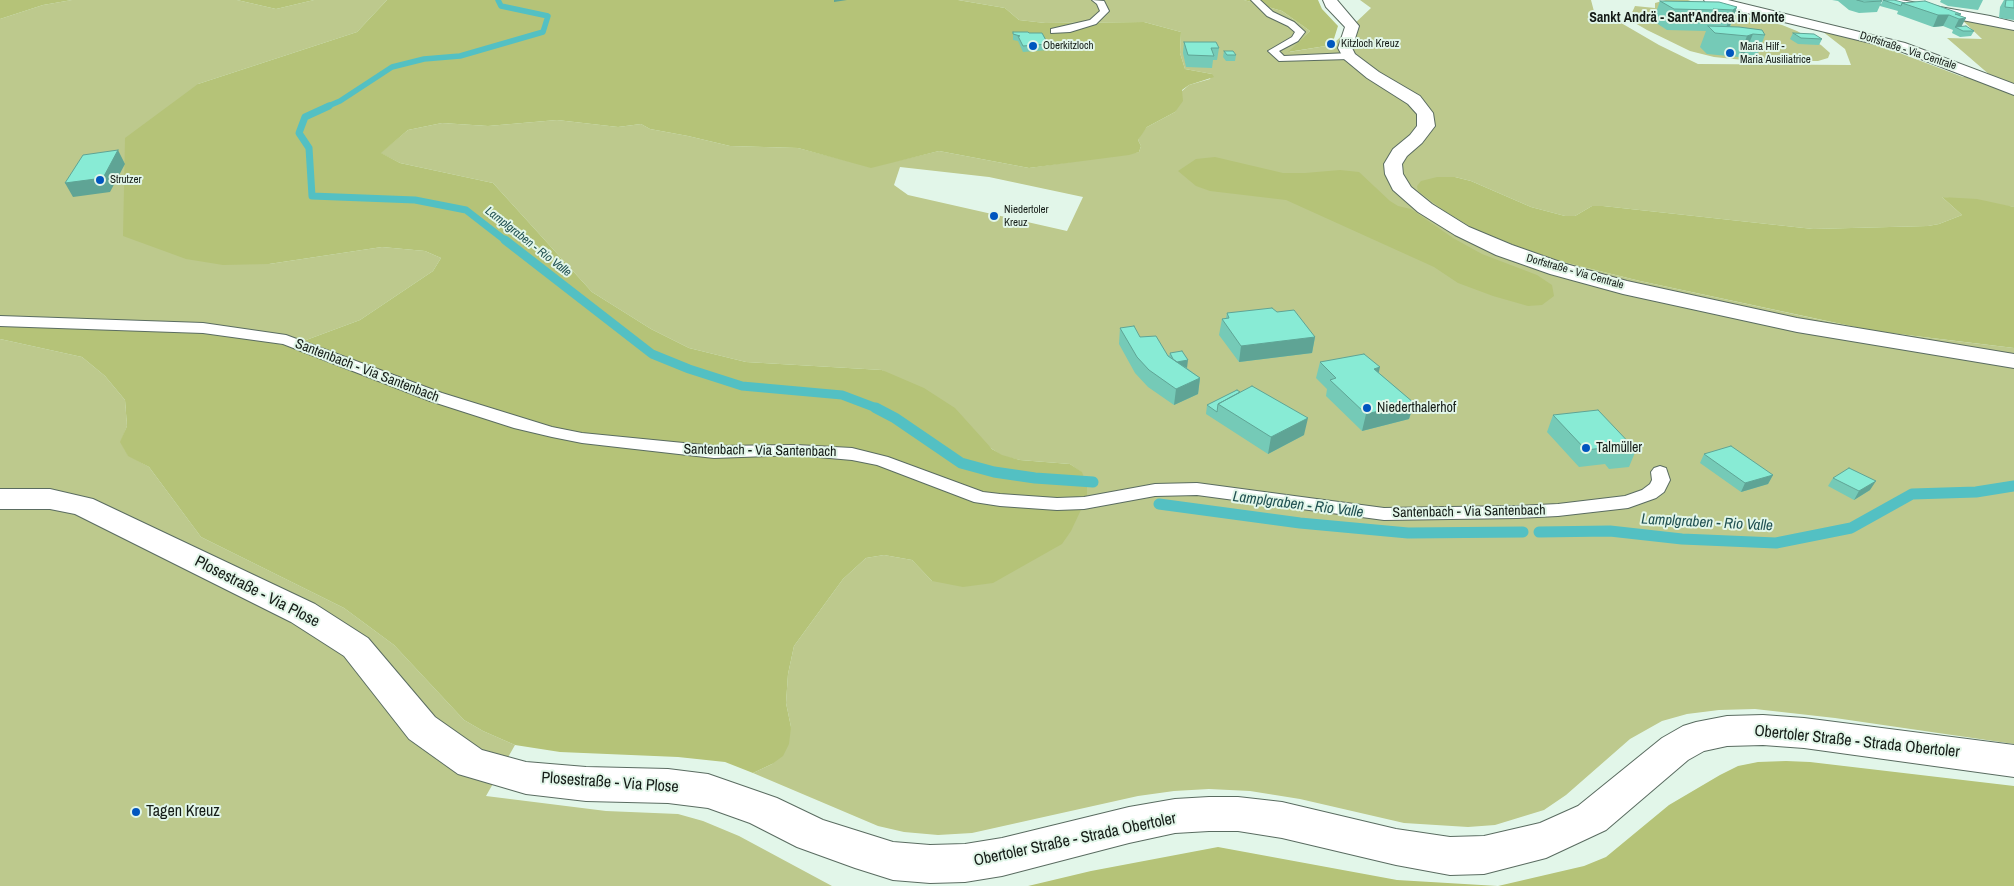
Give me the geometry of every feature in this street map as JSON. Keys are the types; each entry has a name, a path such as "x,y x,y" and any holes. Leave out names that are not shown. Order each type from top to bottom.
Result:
{"street":[{"path":"1330,0 1331,4 1352,26 1346,48 1349,56"},
{"name":"Dorfstraße - Via Centrale","path":"1711,0 1841,30 1900,46 2014,90"},
{"path":"1879,0 1904,2 2014,26"},
{"name":"Dorfstraße - Via Centrale","path":"1349,56 1373,75 1414,100 1425,113 1426,126 1399,153 1393,164 1394,174 1403,190 1424,208 1462,231 1504,250 1558,270 1623,287 1797,325 2014,361"},
{"name":"Plosestraße - Via Plose","path":"0,498 50,500 83,506 303,613 356,647 422,728 470,763 526,778 586,784 668,786 708,791"},
{"name":"Obertoler Straße - Strada Obertoler","path":"708,791 764,810 811,834 855,850 902,862 930,864 965,863 1002,857 1129,825 1175,816 1209,814 1238,814 1282,820 1396,847 1450,856 1484,855 1546,840 1592,818 1675,749 1696,737 1727,731 1763,730 1804,733 2014,760"}],"lane":[{"path":"1054,31 1070,29 1093,22 1105,11 1101,3 1096,0"},
{"path":"1255,0 1270,14 1291,24 1300,32 1295,40 1273,51 1282,59 1349,56"},
{"name":"Santenbach - Via Santenbach","path":"0,321 204,328 286,340 436,397 520,424 552,432 582,438 714,452 828,450 882,460 981,498 1000,500 1057,504 1084,503 1155,490 1197,489 1384,514 1517,512 1558,510 1628,502 1649,494 1657,488 1661,480 1660,472"}],"green space":[{"path":"0,0 72,0 43,5 0,19"},
{"path":"72,0 237,0 276,9 314,0 387,0 357,32 198,84 269,264 382,247 425,251 441,258 433,271 360,320 290,346 214,333 0,326 0,19 43,5"},
{"path":"237,0 314,0 276,9"},
{"path":"387,0 958,0 1005,8 1019,20 1045,23 1144,22 1181,32 1180,53 1185,69 1212,74 1214,77 1189,85 1182,90 1183,101 1175,112 1147,127 1138,140 1141,146 1139,152 1129,155 1029,168 939,151 871,168 798,148 730,146 650,129 641,124 618,127 557,120 488,126 442,123 408,130 381,153 400,163 493,183 592,292 651,329 689,348 746,362 882,370 924,388 955,408 992,449 1002,455 1020,460 1070,464 1082,472 1087,486 1087,497 1071,531 1062,544 993,583 963,587 932,581 912,560 884,555 866,558 843,579 794,646 788,674 786,703 791,727 789,744 783,756 772,764 753,773 725,762 678,757 560,752 515,745 483,731 464,720 394,645 344,608 201,537 149,467 128,456 120,442 127,426 125,400 105,376 82,357 0,339 0,326 214,333 290,346 360,320 433,271 441,258 425,251 382,247 269,264 223,265 186,259 123,236 125,138 198,84 357,32"},
{"path":"958,0 1244,0 1282,11 1310,31 1289,52 1332,45 1371,8 1360,0 1591,0 1596,19 1616,20 1659,45 1698,64 1851,65 1845,49 1822,31 1876,44 1963,77 1991,76 1947,38 1982,39 1959,17 2014,30 2014,207 1942,197 1962,215 1928,226 1813,229 1603,206 1592,206 1575,216 1565,216 1531,207 1471,181 1455,177 1437,177 1446,212 1472,228 1563,262 1640,281 1873,331 2014,348 2014,744 1835,718 1755,709 1719,710 1687,714 1662,721 1630,739 1566,795 1544,810 1495,825 1468,827 1404,823 1300,799 1250,791 1209,789 1138,796 972,833 938,835 904,832 878,826 753,773 772,764 791,727 786,703 788,674 794,646 843,579 866,558 884,555 912,560 932,581 1081,472 1070,464 1020,460 1002,456 882,370 746,362 689,348 651,329 592,292 493,183 400,163 380,153 408,130 442,123 488,126 557,120 618,127 641,124 650,129 730,146 798,148 871,167 939,151 1029,168 1139,152 1141,146 1138,140 1147,127 1175,112 1182,91 1189,85 1210,79 1212,74 1185,69 1180,53 1181,32 1144,22 1045,23 1019,20 1005,8","holes":["900,167 989,177 1083,197 1067,231 908,195 894,185"]},
{"path":"1244,0 1318,0 1322,9 1338,26 1332,45 1288,52 1310,31 1282,11"},
{"path":"1666,0 1688,0 1725,14 1782,25 1797,31 1821,45 1830,53 1828,58 1818,61 1753,61 1714,57 1690,51 1647,30 1635,23 1630,17 1635,6 1655,8 1655,3"},
{"path":"1215,157 1283,173 1340,170 1359,172 1390,201 1398,206 1411,209 1453,238 1482,254 1537,275 1552,285 1554,296 1542,305 1528,306 1493,296 1458,283 1434,267 1286,200 1210,191 1196,186 1178,171 1196,159"},
{"path":"1437,177 1455,177 1471,181 1531,207 1565,216 1575,216 1592,206 1603,206 1813,229 1928,226 1962,215 1942,197 1977,199 2014,207 2014,348 1874,331 1640,281 1563,262 1472,228 1446,212 1418,191 1417,186 1421,181"},
{"path":"0,339 82,357 105,376 125,400 127,426 121,442 128,455 149,467 201,537 344,608 394,645 464,720 483,731 515,745 486,796 606,811 678,814 703,821 739,836 832,886 0,886"},
{"path":"1758,762 1810,762 2014,786 2014,886 1498,886 1584,866 1606,857 1669,805 1738,766"},
{"path":"1218,847 1397,880 1498,886 1028,886 1091,871"}],"building":[{"path":"1857,0 1880,0 1882,1 1864,2"},
{"path":"1883,0 1905,3 1902,3 1901,6"},
{"path":"2006,0 2014,0 2014,8 2005,7"},
{"path":"1660,1 1719,2 1737,7 1733,10 1674,9"},
{"path":"1925,1 1961,14 1955,14 1966,18 1959,19 1949,15 1938,15 1902,3"},
{"path":"1708,26 1762,30 1765,35 1753,34 1747,36 1715,33"},
{"path":"1966,26 1974,31 1963,31 1955,27"},
{"path":"1013,32 1042,33 1048,44 1023,46 1018,36 1020,36 1013,34"},
{"path":"1793,33 1814,34 1822,39 1801,38"},
{"path":"1184,42 1216,42 1219,48 1211,48 1214,56 1188,55"},
{"path":"1224,51 1233,51 1236,55 1227,55"},
{"path":"118,150 103,178 65,183 83,155"},
{"path":"1272,308 1277,312 1294,310 1315,337 1241,346 1222,319 1229,318 1227,313"},
{"path":"1134,326 1140,337 1156,336 1168,356 1200,378 1176,389 1149,370 1137,357 1120,328"},
{"path":"1182,351 1188,360 1177,362 1170,353"},
{"path":"1364,354 1380,367 1374,369 1414,403 1366,414 1330,380 1336,378 1320,362"},
{"path":"1252,386 1308,418 1271,437 1218,404"},
{"path":"1237,390 1240,392 1218,404 1217,412 1207,405"},
{"path":"1598,410 1636,450 1617,452 1612,447 1586,450 1553,415"},
{"path":"1731,446 1773,475 1745,483 1704,454"},
{"path":"1849,468 1876,481 1859,491 1833,478"}],"waterway":[{"name":"Lamplgraben - Rio Valle","path":"326,107 340,101 392,67 424,59 460,56 543,32 548,16 501,6 498,0"},
{"name":"Lamplgraben - Rio Valle","path":"329,106 305,117 299,133 309,148 312,196 415,200 466,210 506,241"},
{"name":"Lamplgraben - Rio Valle","path":"505,240 652,354 689,369 742,386 842,395 879,409"},
{"name":"Lamplgraben - Rio Valle","path":"876,408 895,418 961,463 994,472 1035,478 1093,482"},
{"name":"Lamplgraben - Rio Valle","path":"1539,532 1610,531 1682,539 1776,543 1851,528 1912,494 1976,492 2014,486"},
{"name":"Lamplgraben - Rio Valle","path":"1159,504 1300,523 1408,533 1523,532"}],"place":[{"name":"Kitzloch Kreuz","path":"1331,44"},
{"name":"Oberkitzloch","path":"1033,46"},
{"name":"Maria Hilf - Maria Ausiliatrice","path":"1730,53"},
{"name":"Strutzer","path":"100,180"},
{"name":"Niedertoler Kreuz","path":"994,216"},
{"name":"Niederthalerhof","path":"1367,408"},
{"name":"Talmüller","path":"1586,448"},
{"name":"Tagen Kreuz","path":"136,812"}],"district":[{"name":"Sankt Andrä - Sant'Andrea in Monte","path":"1687,18"}]}
